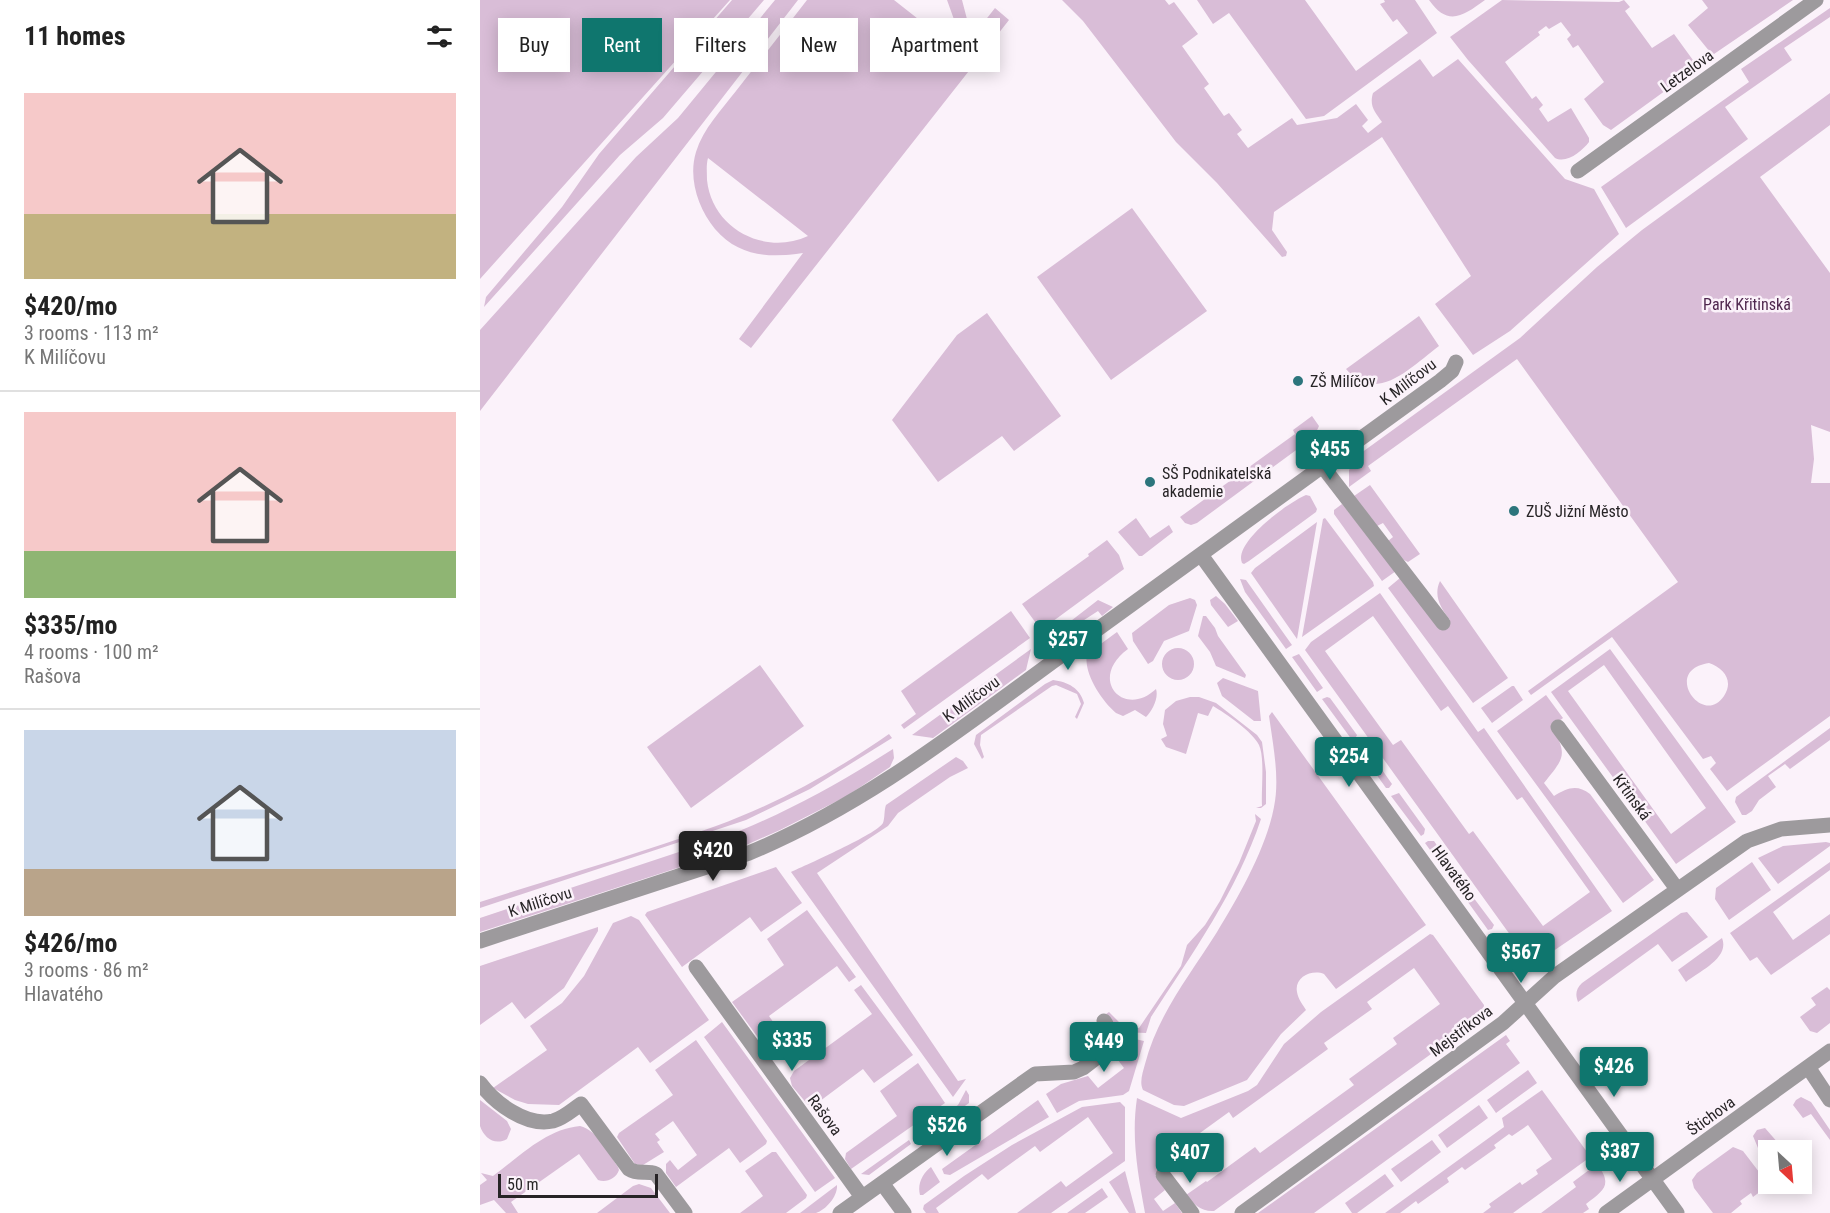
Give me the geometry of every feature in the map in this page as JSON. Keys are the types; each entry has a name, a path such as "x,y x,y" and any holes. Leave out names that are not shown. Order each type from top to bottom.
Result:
{"street":[{"name":"Letzelova","path":"1578,171 1816,0"},
{"name":"K Milíčovu","path":"480,941 749,853 792,836 835,813 916,761 1201,555 1440,381 1452,371 1456,362"},
{"path":"1323,466 1443,623"},
{"name":"Hlavatého","path":"1201,555 1677,1213"},
{"name":"Křtinská","path":"1558,727 1677,889"},
{"name":"Mejstříkova","path":"1242,1213 1503,1023 1555,976 1756,836 1781,829 1830,825"},
{"name":"Rašova","path":"696,967 862,1197"},
{"path":"840,1213 1035,1074 1065,1073 1083,1068 1105,1051 1106,1024 1104,1021"},
{"name":"Štichova","path":"1606,1213 1830,1051"},
{"path":"1808,1067 1830,1100"},
{"path":"480,1083 505,1107 522,1116 540,1121 558,1119 581,1104 629,1169 638,1173 656,1174 685,1213"},
{"path":"1163,1175 1192,1213"},
{"path":"882,1183 904,1213"}],"green space":[{"path":"480,0 730,0 714,18 674,18 674,62 480,279"},
{"path":"732,0 764,0 749,18 716,18"},
{"path":"775,0 798,0 784,18 780,18 780,23 768,39 768,18 760,18"},
{"path":"807,0 894,0 917,18 870,18 870,72 968,72 751,348 739,339 803,253 767,255 756,253 734,245 724,238 709,221 699,202 694,182 694,162 703,135 751,72 768,72 768,50 780,34 780,72 858,72 858,18 793,18","holes":["708,158 808,236 775,243 758,240 730,225 719,212 711,197 707,180"]},
{"path":"947,0 962,0 967,18 953,18"},
{"path":"1062,0 1165,0 1169,5 1174,2 1198,34 1182,46 1209,84 1204,88 1224,116 1229,113 1242,130 1237,134 1248,148 1292,118 1297,125 1337,118 1356,104 1368,120 1362,126 1368,133 1382,122 1372,105 1373,93 1420,59 1433,77 1458,59 1565,179 1594,189 1619,234 1510,331 1473,355 1435,304 1471,276 1382,137 1274,212 1272,230 1287,252 1286,256 1282,257 1217,183 1176,142 1083,21"},
{"path":"1197,0 1305,0 1356,71 1408,33 1397,19 1393,22 1380,4 1385,2 1384,0 1415,0 1437,33 1324,116 1306,119 1229,13 1213,24"},
{"path":"1429,0 1485,0 1470,11 1449,16 1443,14"},
{"path":"1502,0 1619,2 1624,0 1630,7 1625,11 1652,48 1674,34 1698,67 1611,130 1603,125 1584,99 1604,82 1578,45 1573,48 1567,39 1571,35 1561,22 1549,29 1546,26 1538,32 1540,35 1505,62 1532,99 1536,96 1543,105 1539,109 1548,122 1571,108 1589,138 1586,146 1574,156 1564,159 1555,158 1450,37"},
{"path":"1702,0 1793,0 1714,54 1688,25 1708,8"},
{"path":"995,8 1009,20 1000,31 1000,18 987,18"},
{"path":"1830,8 1830,17 1784,48 1792,60 1725,107 1748,139 1626,228 1601,187 1749,82 1741,69"},
{"path":"674,67 674,72 702,72 663,118 620,155 484,307 486,297 562,207 599,154"},
{"path":"716,72 742,72 480,411 480,330 636,157 678,118"},
{"name":"Park Křitinská","path":"1830,93 1830,125 1760,177 1830,273 1830,432 1811,425 1814,459 1811,483 1830,483 1830,716 1727,791 1710,769 1716,763 1711,756 1703,759 1612,637 1531,695 1528,691 1678,582 1517,359 1368,466 1371,471 1349,487 1349,470 1361,453 1520,338 1597,267 1642,230","holes":["1709,663 1723,672 1728,685 1724,696 1715,704 1706,705 1697,701 1687,685 1688,676 1695,668"]},
{"path":"1132,208 1207,311 1111,380 1037,277"},
{"path":"987,313 1061,416 1014,451 1002,436 938,482 892,420 957,335"},
{"path":"1419,316 1439,346 1406,372 1394,379 1369,384 1358,379 1346,369"},
{"path":"1312,416 1319,426 1314,437 1197,523 1191,525 1185,523 1180,517 1295,434 1293,430"},
{"path":"1370,485 1420,554 1408,562 1388,541 1393,537 1383,523 1377,526 1354,496"},
{"path":"1306,495 1310,496 1317,509 1316,512 1249,561 1242,563 1241,554 1254,534 1276,514"},
{"path":"1342,504 1396,571 1382,581 1334,514 1334,510"},
{"path":"1136,518 1150,538 1169,525 1173,532 1139,556 1118,532"},
{"path":"1325,518 1374,586 1302,637 1323,519"},
{"path":"1317,522 1297,639 1251,573"},
{"path":"1107,540 1119,555 1124,569 1041,630 1022,604 1089,556 1088,554"},
{"path":"1400,578 1440,627 1450,620 1438,597 1440,581 1508,678 1473,703 1388,588"},
{"path":"1240,579 1246,580 1292,645 1286,649 1245,592"},
{"path":"1380,593 1478,732 1484,728 1612,911 1546,956 1533,956 1521,950 1305,650 1311,642","holes":["1373,616 1441,711 1448,706 1517,800 1522,797 1590,892 1543,926 1473,831 1469,834 1401,740 1393,745 1325,651"]},
{"path":"1216,596 1238,621 1228,627 1211,605 1210,600"},
{"path":"1190,598 1195,600 1197,605 1189,631 1164,641 1153,661 1148,664 1133,641 1132,633 1169,605"},
{"path":"1098,600 1113,607 1102,616 1098,611 1078,624 1082,630 1076,634 1054,634"},
{"path":"1011,611 1030,638 904,729 901,725 916,714 901,691"},
{"path":"1203,616 1206,616 1215,628 1218,636 1246,675 1245,678 1216,666 1210,652 1198,636"},
{"path":"1117,632 1128,649 1116,661 1111,672 1110,683 1115,692 1132,700 1144,697 1156,689 1157,696 1146,717 1135,710 1123,716 1116,713 1100,694 1088,670 1087,654"},
{"path":"1178,648 1189,653 1194,664 1189,675 1178,680 1167,675 1162,664 1167,653"},
{"path":"1031,649 1026,670 933,738 912,735"},
{"path":"1610,649 1736,822 1676,864 1551,692","holes":["1604,665 1706,808 1671,834 1568,691"]},
{"path":"1299,654 1323,688 1317,692 1292,657"},
{"path":"760,665 804,726 691,808 647,747"},
{"path":"1223,678 1258,691 1261,721 1254,721 1222,696 1217,683"},
{"path":"1053,680 1064,682 1080,693 1084,703 1077,719 1075,717 1081,704 1077,694 1056,685 1052,686 981,735 980,745 984,757 982,759 974,744 976,735"},
{"path":"1512,686 1523,700 1492,723 1481,708"},
{"path":"1546,695 1563,718 1552,727 1562,750 1560,762 1544,783 1554,796 1572,788 1581,789 1590,794 1654,880 1623,903 1497,731"},
{"path":"1199,697 1216,703 1257,735 1262,742 1266,772 1266,804 1261,808 1256,808 1262,806 1262,766 1259,745 1245,729 1218,709 1213,706 1208,716 1198,713 1186,754 1166,747 1161,739 1167,736 1163,724 1165,710 1176,701"},
{"path":"1327,697 1357,735 1355,739 1352,740 1322,699"},
{"path":"1272,712 1426,925 1336,989 1324,974 1314,973 1301,978 1297,992 1306,1010 1281,1034 1247,1080 1184,1106 1174,1105 1143,1090 1142,1074 1166,1012 1234,903 1265,839 1276,796 1275,762 1269,716"},
{"path":"1830,728 1830,740 1790,769 1785,764 1768,776 1776,787 1759,800 1752,811 1742,815 1735,802 1736,797"},
{"path":"889,734 892,738 810,789 746,820 480,908 480,902 657,846 761,808 806,786"},
{"path":"1361,743 1392,784 1389,788 1386,788 1356,746"},
{"path":"893,749 894,758 890,767 847,796 780,830 708,858 480,932 480,918 721,838 788,809"},
{"path":"956,757 968,768 950,777 898,813 888,826 817,873 958,1081 966,1079 953,1097 791,872 878,828 883,823 886,805"},
{"path":"1399,793 1425,829 1421,836 1391,796"},
{"path":"1255,814 1261,819 1239,871 1197,946 1151,1017 1146,1033 1121,1032 1106,1014 1109,1012 1123,1026 1139,1028 1181,966 1187,945 1205,925 1220,901 1256,821"},
{"path":"1434,841 1459,878 1458,881 1454,883 1425,843"},
{"path":"1830,843 1830,846 1778,884 1758,858 1783,846"},
{"path":"1752,862 1771,890 1729,920 1715,899 1716,888"},
{"path":"1830,862 1830,870 1773,912 1793,940 1830,914 1830,934 1771,975 1757,957 1750,961 1730,933"},
{"path":"776,867 802,903 761,932 750,917 682,967 645,915 647,912"},
{"path":"1463,888 1467,889 1494,925 1492,929 1488,930 1460,891"},
{"path":"807,910 856,977 849,982 837,966 769,1016 788,1047 783,1055 776,1057 770,1054 732,1002 784,965 767,939"},
{"path":"1687,912 1708,937 1672,962 1658,944 1578,1002 1578,987 1582,983 1681,913"},
{"path":"631,916 639,920 709,1020 650,1063 638,1047 559,1105 528,1104 493,1088 547,1050 530,1026 562,1003 584,976 613,923"},
{"path":"598,927 598,931 564,988 525,1019 512,1002 480,1025 480,966"},
{"path":"1430,934 1484,1005 1483,1013 1478,1020 1214,1211 1198,1207 1186,1195 1255,1147 1260,1153 1354,1085 1349,1079 1397,1044 1393,1038 1440,1004 1414,968 1367,1002 1372,1009 1324,1043 1328,1049 1233,1118 1229,1112 1164,1159 1168,1166 1155,1175 1165,1190 1154,1199 1163,1211 1175,1203 1182,1213 1145,1213 1135,1142 1137,1098 1181,1118 1248,1091 1257,1085 1284,1044 1321,1012"},
{"path":"1722,938 1722,952 1718,958 1686,982 1678,970"},
{"path":"861,985 913,1055 874,1083 863,1069 816,1104 808,1105 792,1086 790,1078 794,1071 872,1014 854,990"},
{"path":"1827,987 1830,990 1830,1023 1817,1033 1810,1031 1800,1017 1816,1005 1811,998"},
{"path":"722,1022 835,1178 815,1192 704,1037"},
{"path":"1506,1035 1510,1041 1506,1044 1520,1063 1314,1213 1258,1213"},
{"path":"1130,1038 1144,1041 1129,1091 1123,1095 1079,1101 1057,1113 1046,1094 1061,1084 1088,1076 1098,1088 1124,1068 1115,1056 1130,1056"},
{"path":"696,1040 767,1141 740,1163 729,1148 676,1187 666,1173 666,1164 670,1160 678,1170 697,1155 673,1121 655,1134 664,1152 643,1165 635,1164 617,1137 619,1133 673,1095 655,1070"},
{"path":"918,1063 945,1103 851,1169 845,1159 846,1153 897,1116 880,1091"},
{"path":"1528,1070 1537,1083 1496,1113 1487,1100"},
{"path":"966,1090 969,1103 919,1139 917,1134 958,1105"},
{"path":"1542,1090 1590,1156 1589,1158 1513,1213 1483,1213 1491,1207 1489,1204 1520,1182 1522,1185 1538,1174 1536,1170 1552,1159 1528,1125 1512,1136 1509,1134 1494,1145 1496,1148 1465,1170 1462,1167 1447,1178 1449,1182 1418,1204 1416,1201 1400,1213 1385,1213 1504,1127 1502,1118"},
{"path":"1801,1097 1811,1102 1830,1130 1830,1140 1811,1114 1803,1118 1793,1105"},
{"path":"480,1100 507,1121 511,1129 507,1139 498,1142 490,1140 484,1134 480,1126"},
{"path":"1038,1100 1049,1117 950,1175 944,1174 942,1169"},
{"path":"1120,1102 1125,1107 1125,1161 1051,1213 1017,1213 1061,1181 1066,1187 1113,1153 1088,1117 1040,1152 1035,1146 988,1180 982,1174 936,1208 939,1213 926,1213 923,1209 924,1205 964,1176 1012,1145 1082,1107"},
{"path":"1479,1105 1488,1118 1447,1148 1438,1135"},
{"path":"580,1126 592,1132 606,1148 619,1170 613,1178 598,1180 579,1154 511,1202 518,1213 506,1213 494,1200 480,1205 480,1185 487,1180 481,1173 493,1176 544,1138 568,1128"},
{"path":"1765,1128 1776,1140 1758,1140 1758,1148 1753,1136 1757,1130"},
{"path":"909,1140 911,1144 869,1175 861,1174"},
{"path":"1432,1140 1441,1152 1401,1182 1391,1169"},
{"path":"1733,1147 1743,1151 1758,1171 1758,1193 1753,1197 1751,1193 1740,1201 1742,1204 1731,1213 1713,1213 1694,1188 1692,1180 1697,1173"},
{"path":"772,1152 776,1152 807,1195 806,1198 786,1213 740,1213 763,1196 745,1171"},
{"path":"1597,1164 1605,1177 1605,1182 1602,1191 1586,1204 1589,1209 1583,1213 1541,1213 1576,1187 1573,1182"},
{"path":"931,1167 940,1182 920,1195 921,1179"},
{"path":"1125,1171 1136,1213 1129,1213 1109,1182"},
{"path":"1385,1174 1394,1186 1357,1213 1352,1213 1345,1203"},
{"path":"639,1184 651,1188 670,1213 597,1213 633,1186"},
{"path":"837,1185 831,1202 824,1209 816,1213 800,1213"},
{"path":"1102,1188 1108,1197 1085,1213 1067,1213"}],"place":[{"name":"ZŠ Milíčov","path":"1298,381"},
{"name":"SŠ Podnikatelská akademie","path":"1150,482"},
{"name":"ZUŠ Jižní Město","path":"1514,511"}]}
